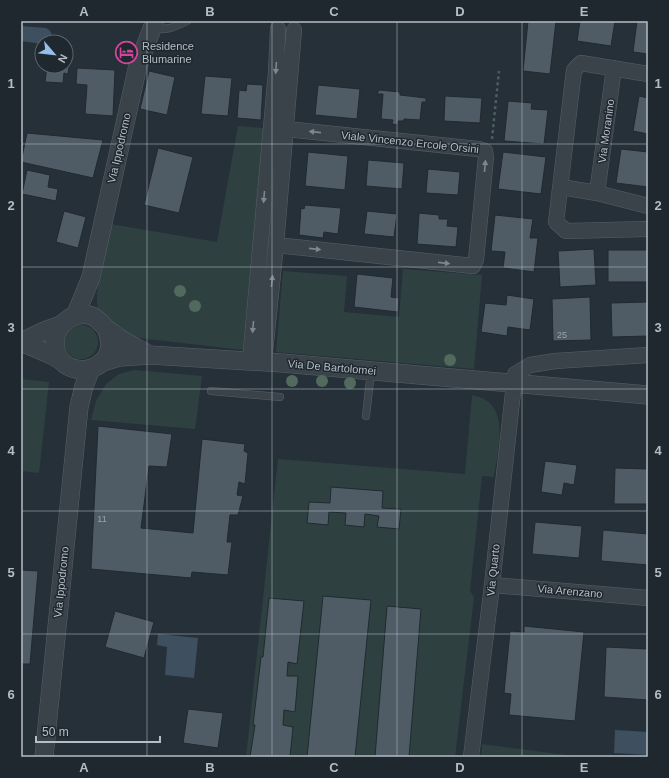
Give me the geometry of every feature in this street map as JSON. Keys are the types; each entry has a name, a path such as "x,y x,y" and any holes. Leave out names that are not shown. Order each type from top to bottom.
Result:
{"street":[{"name":"Via Ippodromo","path":"79,407 75,387 65,364 57,354 55,339 57,332 76,319 90,300 91,277 138,65 153,25"},
{"path":"257,361 278,29"},
{"path":"257,361 276,245 294,30"},
{"path":"648,74 581,63 574,70 556,222 566,231 648,229"},
{"name":"Via Moranino","path":"597,193 614,68"},
{"name":"Viale Vincenzo Ercole Orsini","path":"276,245 473,266 476,260 486,157 485,151 478,149 286,129"},
{"path":"561,188 597,193 648,206"},
{"path":"21,342 44,331 76,319 100,321 106,328"},
{"name":"Via Ippodromo","path":"44,757 79,407 84,386 96,366 104,360 108,353 110,344 106,328"},
{"name":"Via De Bartolomei","path":"106,328 118,338 150,355"},
{"path":"21,342 49,354 75,370 83,370 96,366"},
{"name":"Via De Bartolomei","path":"96,366 120,357 150,355 257,361 648,395"},
{"path":"514,383 515,374 530,365 555,361 648,355"},
{"name":"Via Quarto","path":"471,757 492,585 514,383"},
{"name":"Via Arenzano","path":"492,585 648,598"}],"lane":[{"path":"153,25 162,30 173,28 187,21"},
{"path":"366,416 370,371"},
{"path":"211,391 280,397"}],"path":[{"path":"485,151 492,142 499,72"}],"shaded area":[{"path":"238,126 264,128 243,350 139,338 112,327 98,312 97,303 98,283 110,224 217,242"},
{"path":"403,269 482,275 474,369 276,352 283,271 347,276 344,312 399,317"},
{"path":"81,325 93,330 98,342 93,354 81,359 69,354 64,342 69,330"},
{"path":"134,370 202,376 195,429 91,420 96,401 106,384 119,374"},
{"path":"21,379 49,382 39,473 21,471"},
{"path":"472,395 484,399 492,405 497,414 500,435 494,477 482,476 470,591 474,597 455,757 246,757 278,459 465,474"},
{"path":"482,744 582,757 481,757"}],"water":[{"path":"21,26 46,28 52,34 34,34 34,43 21,41"},
{"path":"158,634 198,638 194,678 165,675 167,647 157,645"},
{"path":"615,730 648,732 648,755 614,753"}],"building":[{"path":"528,21 556,21 550,74 523,71"},
{"path":"580,21 615,21 611,46 577,41"},
{"path":"637,21 648,21 648,54 633,52"},
{"path":"77,68 115,70 113,116 85,114 87,85 76,84"},
{"path":"149,71 175,77 167,115 140,109"},
{"path":"46,74 64,74 63,83 45,82"},
{"path":"205,76 232,78 228,116 201,114"},
{"path":"247,84 263,85 261,120 237,118 239,90 246,91"},
{"path":"318,85 360,89 357,119 315,115"},
{"path":"379,90 400,92 400,95 426,98 426,102 422,102 420,120 404,119 404,121 398,121 398,125 392,124 393,120 381,119 383,94 377,94"},
{"path":"445,96 482,98 480,123 444,121"},
{"path":"639,96 648,98 648,134 633,131"},
{"path":"508,101 532,103 531,109 548,110 544,144 504,141"},
{"path":"27,133 103,140 93,178 21,162"},
{"path":"158,148 193,157 179,213 144,205"},
{"path":"621,149 648,152 648,187 616,183"},
{"path":"308,152 348,156 345,190 305,186"},
{"path":"503,152 546,157 541,194 498,189"},
{"path":"368,160 404,163 402,189 366,186"},
{"path":"428,169 460,172 458,195 426,193"},
{"path":"27,170 50,175 48,187 58,189 56,201 22,194"},
{"path":"305,205 341,208 338,234 324,232 323,238 299,235 301,208 304,209"},
{"path":"64,211 86,217 78,248 56,242"},
{"path":"367,211 397,214 394,237 364,234"},
{"path":"419,213 439,215 439,219 448,219 447,226 458,227 456,247 417,244"},
{"path":"495,215 533,219 530,238 538,238 534,272 503,268 505,252 491,251"},
{"path":"594,249 596,285 560,287 558,251"},
{"path":"608,250 648,250 648,282 608,282"},
{"path":"357,274 393,278 391,297 399,298 398,312 354,307"},
{"path":"507,295 534,299 530,330 508,327 507,336 481,332 485,303 506,305"},
{"path":"590,297 591,340 553,341 552,299"},
{"path":"648,302 648,336 612,337 611,303"},
{"path":"98,426 172,434 167,467 149,466 141,528 193,533 202,439 245,444 244,451 248,453 245,484 239,482 237,495 243,496 238,515 230,515 227,542 232,542 228,575 192,572 191,578 91,569"},
{"path":"545,461 577,465 574,485 564,483 562,495 541,492"},
{"path":"615,468 648,469 648,504 614,504"},
{"path":"331,487 383,491 382,508 401,509 399,529 377,527 379,516 365,514 364,527 345,525 346,513 329,512 328,525 307,523 309,502 330,503"},
{"path":"535,522 582,526 579,558 532,554"},
{"path":"603,530 648,534 648,565 601,561"},
{"path":"21,570 38,571 30,664 21,664"},
{"path":"323,596 371,600 355,757 307,757"},
{"path":"269,598 304,601 297,664 288,662 287,676 298,676 295,712 284,710 283,725 293,727 290,757 250,757"},
{"path":"387,606 421,609 409,757 375,757"},
{"path":"115,611 154,622 144,658 105,647"},
{"path":"524,626 584,632 575,721 509,715 511,694 504,693 510,631 524,632"},
{"path":"606,647 648,649 648,700 604,697"},
{"path":"188,709 223,713 218,748 183,743"}],"place":[{"name":"Residence Blumarine","path":"127,52"}]}
